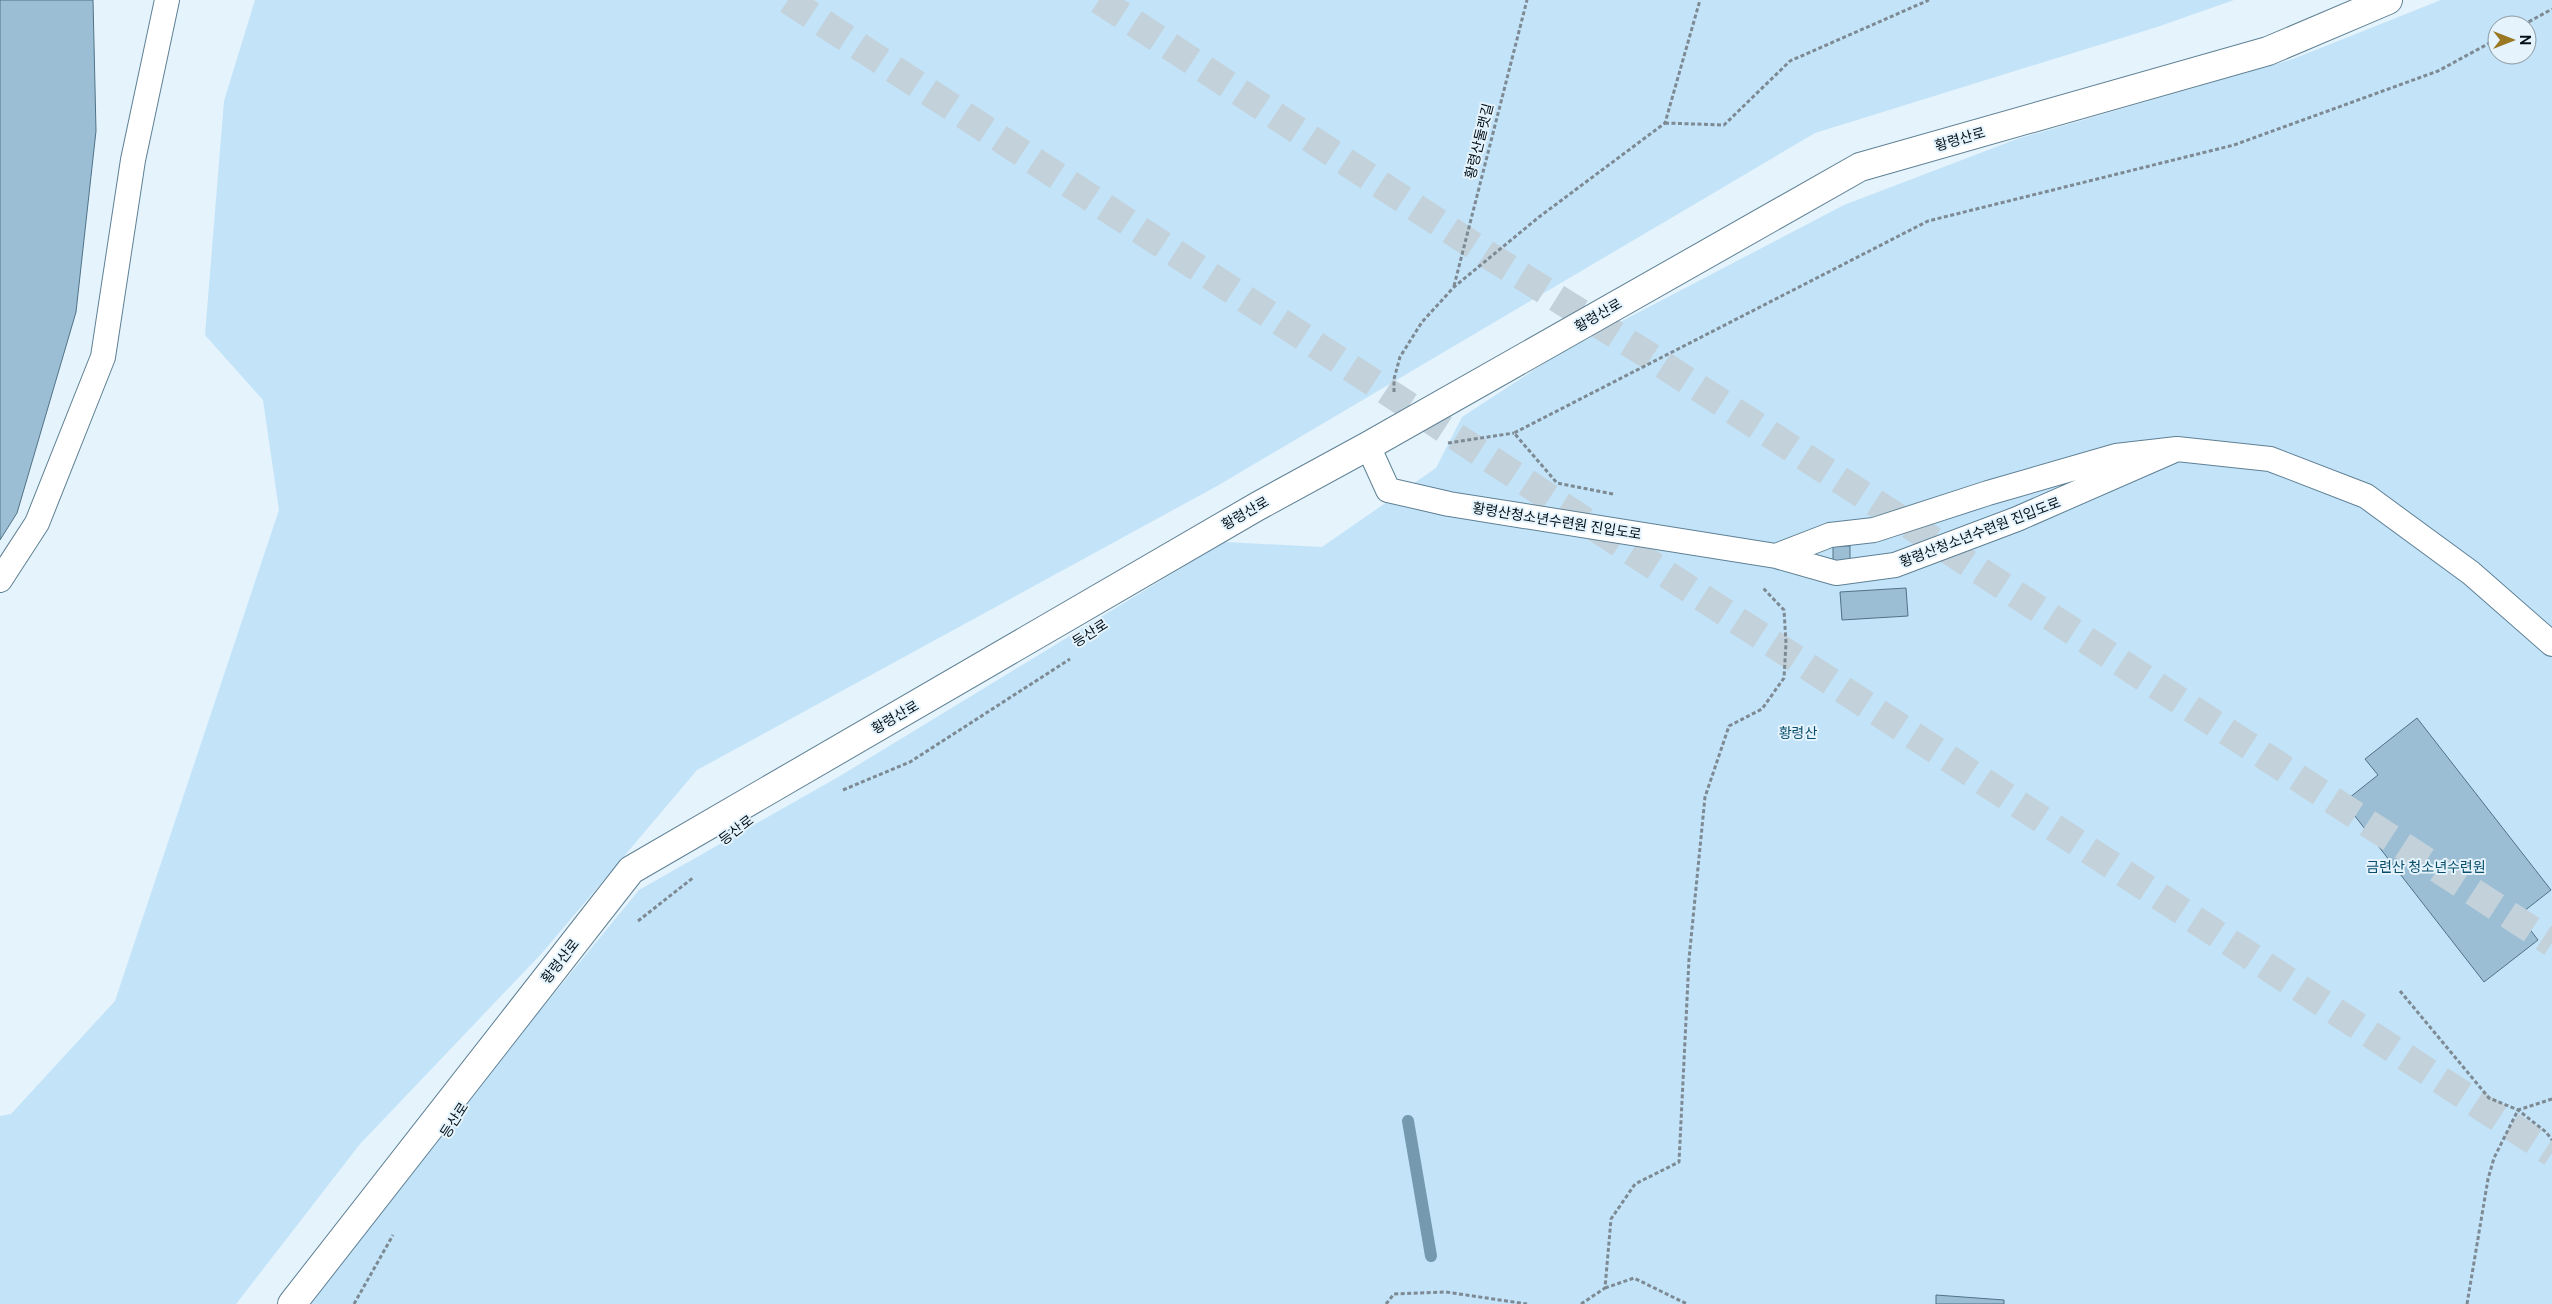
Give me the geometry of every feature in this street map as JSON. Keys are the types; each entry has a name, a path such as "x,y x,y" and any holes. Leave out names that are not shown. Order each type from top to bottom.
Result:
{"street":[{"name":"황령산로","path":"292,1304 631,870 1258,506 1368,446 1860,167 2268,51 2388,0"}],"lane":[{"path":"0,580 37,523 103,357 133,160 167,0"},
{"name":"황령산청소년수련원 진입도로","path":"1368,446 1388,490 1449,504 1769,554 1836,573 1895,565 2017,519 2177,449"},
{"name":"황령산청소년수련원 진입도로","path":"1769,554 1830,535 1874,530 1988,492 2116,456 2177,449 2270,459 2366,496 2471,573 2552,644"}],"path":[{"name":"황령산둘랫길","path":"1454,287 1527,0"},
{"path":"1408,423 1394,400 1394,379 1400,357 1422,322 1454,287 1539,217 1665,123 1700,0"},
{"path":"1665,123 1724,125 1790,61 1929,0"},
{"path":"2537,17 2552,9"},
{"path":"1623,496 1557,483 1514,433 1928,221 2234,146 2438,72 2487,45"},
{"path":"1605,1288 1611,1219 1635,1184 1679,1162 1689,959 1705,797 1729,726 1762,709 1784,678 1786,643 1784,610 1758,581 1769,554"},
{"name":"등산로","path":"840,791 910,762 1076,655"},
{"path":"636,922 699,873"},
{"path":"2400,991 2489,1098 2518,1110 2546,1132 2552,1140"},
{"path":"2467,1304 2488,1179 2494,1158 2518,1110 2552,1099"},
{"path":"354,1304 396,1230"},
{"path":"1580,1304 1605,1288 1634,1278 1687,1304"},
{"path":"1386,1304 1394,1294 1446,1292 1527,1304"}],"green space":[{"path":"255,0 2234,0 2157,27 1815,133 1217,486 697,770 542,953 360,1144 236,1304 0,1304 0,1116 11,1114 115,1001 279,510 263,400 205,335 224,101"},
{"name":"황령산","path":"2441,0 2552,0 2552,1304 308,1304 469,1097 639,890 840,776 1224,542 1322,547 1436,468 1462,417 1557,355 1844,205 2017,139 2293,59"}],"building":[{"path":"0,0 93,0 96,131 76,312 17,513 0,540"},
{"path":"1833,546 1850,546 1850,562 1833,562"},
{"path":"1906,588 1908,616 1842,620 1840,592"},
{"path":"2417,718 2551,890 2519,915 2538,940 2484,982 2344,802 2378,775 2365,759"},
{"path":"1936,1295 2004,1300 2004,1304 1936,1304"}],"waterway":[{"path":"1408,1121 1431,1256"}],"tunnel":[{"path":"788,0 2552,1153"},
{"path":"1099,0 1488,255 1648,355 2552,943"}],"park label":[{"name":"금련산 청소년수련원","path":"2426,867"}]}
